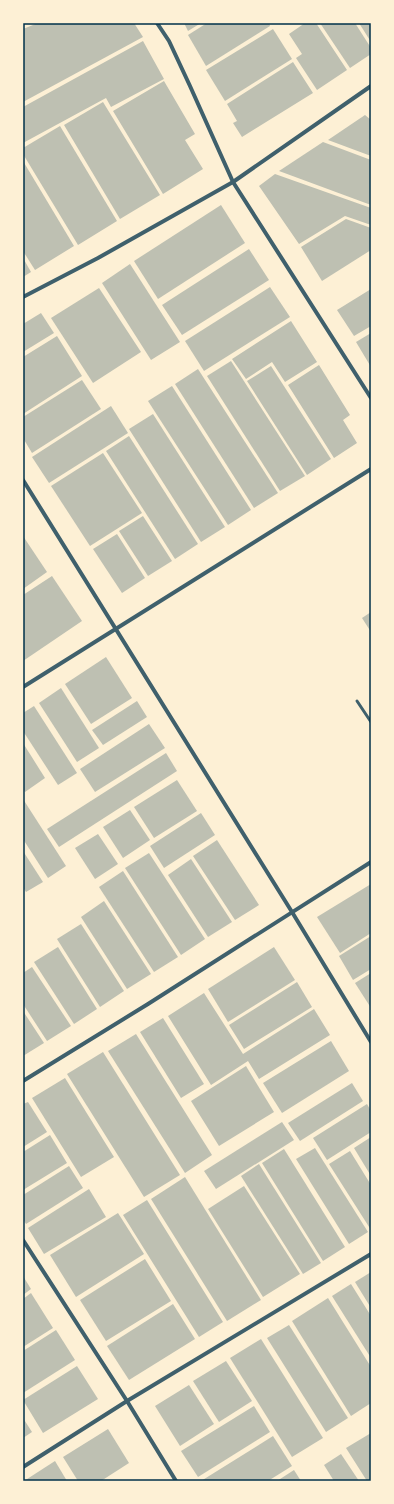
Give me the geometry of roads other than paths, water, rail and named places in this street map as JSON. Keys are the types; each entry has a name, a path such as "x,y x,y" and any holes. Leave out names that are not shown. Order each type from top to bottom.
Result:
{"street":[{"path":"157,23 169,41 233,182 371,398"},
{"path":"23,296 98,258 233,182 371,86"},
{"path":"23,687 371,470"},
{"path":"23,480 292,912 371,1042"},
{"path":"23,1081 148,1004 371,862"},
{"path":"23,1240 127,1401 176,1481"},
{"path":"23,1467 127,1401 371,1254"}],"lane":[{"path":"357,702 371,722"}]}
